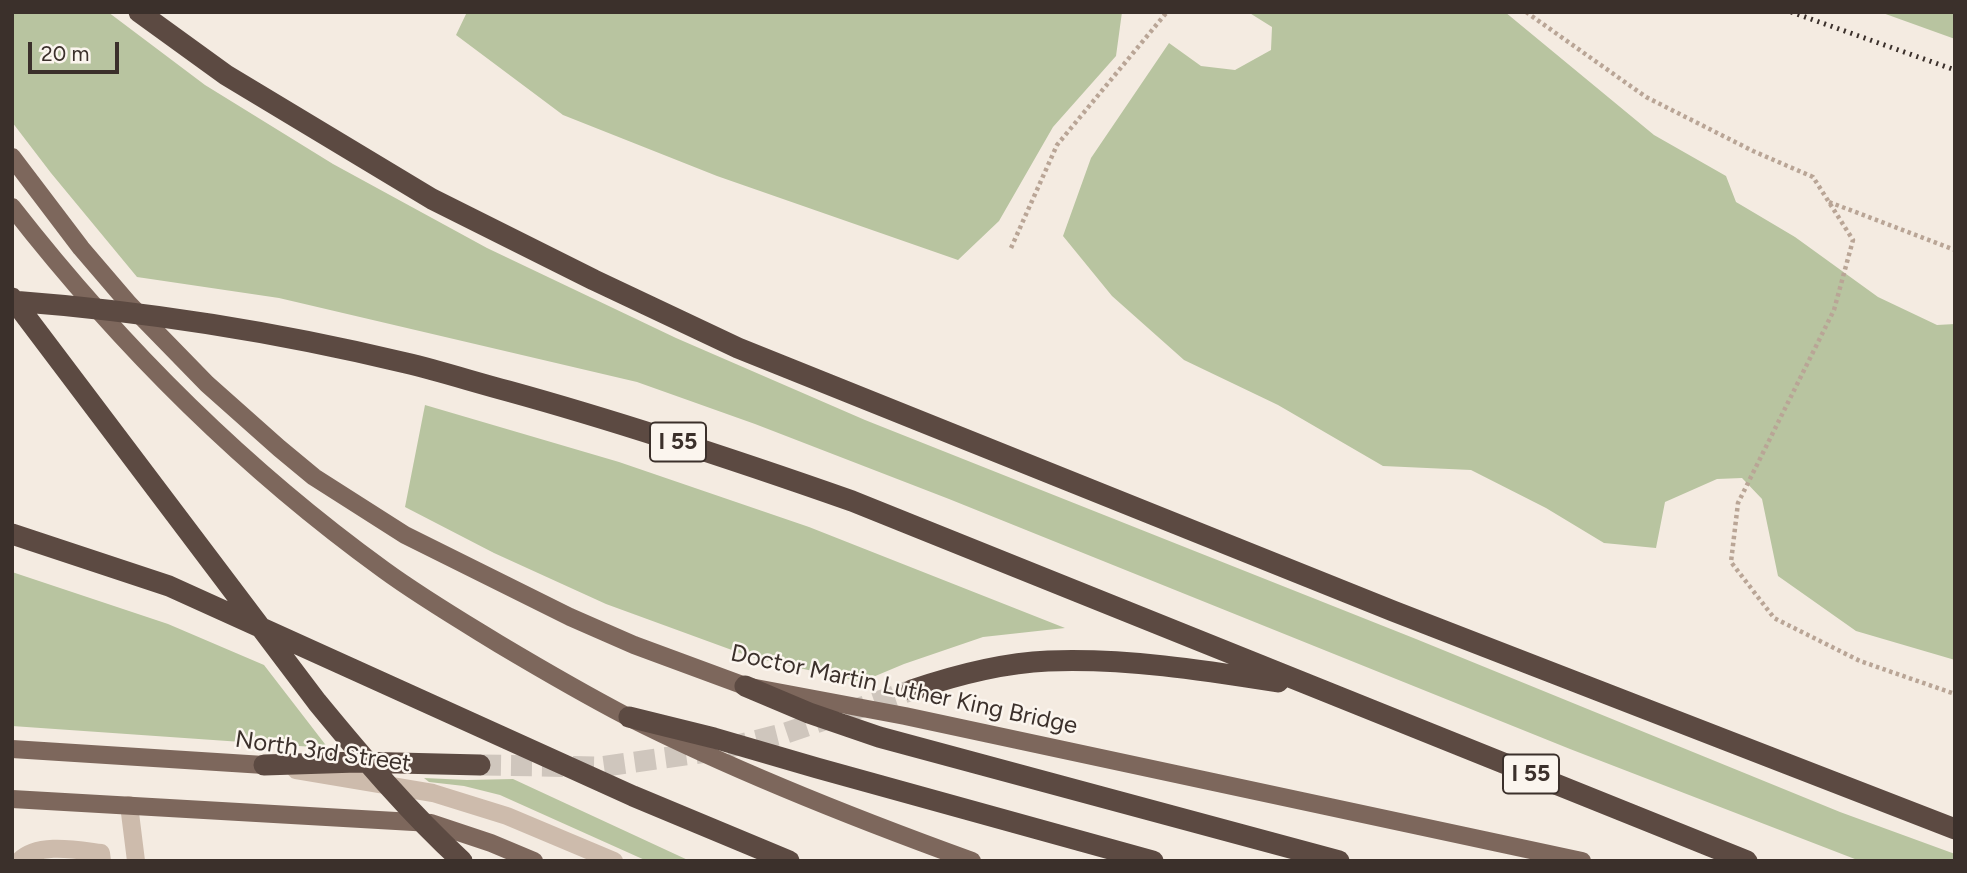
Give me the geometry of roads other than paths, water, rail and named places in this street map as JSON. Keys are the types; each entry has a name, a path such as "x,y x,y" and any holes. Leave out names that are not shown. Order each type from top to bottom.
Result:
{"highway":[{"path":"139,12 226,75 432,199 593,280 738,348 1380,606 1955,829"},
{"path":"12,300 317,702 370,768 430,832 462,861"},
{"name":"I 55","path":"12,300 250,331 406,363 722,455 852,501 1746,861"},
{"path":"12,534 169,586 633,796 789,861"},
{"path":"912,690 957,675 1047,661 1136,662 1315,688"},
{"path":"745,686 809,713 879,737 1339,861"},
{"path":"629,717 714,738 1153,861"},
{"path":"264,765 356,762 481,765"}],"main road":[{"name":"Doctor Martin Luther King Bridge","path":"12,157 81,248 129,304 207,384 314,477 405,535 506,587 634,645 745,686 905,716 1582,861"},
{"path":"12,207 83,294 145,362 209,424 260,470 384,570 438,607 565,683 629,717 753,774 972,861"},
{"name":"North 3rd Street","path":"12,749 264,765"},
{"path":"12,799 431,824 491,843 534,861"},
{"path":"12,809 32,800"}],"street":[{"name":"North 3rd Street","path":"264,765 433,793 507,816 614,861"},
{"path":"129,805 136,861"},
{"path":"19,861 28,853 61,849 101,853 102,861"}],"tunnel":[{"path":"480,765 599,767 714,751 786,733 912,690"}],"railway":[{"path":"1791,12 1955,70"}]}
